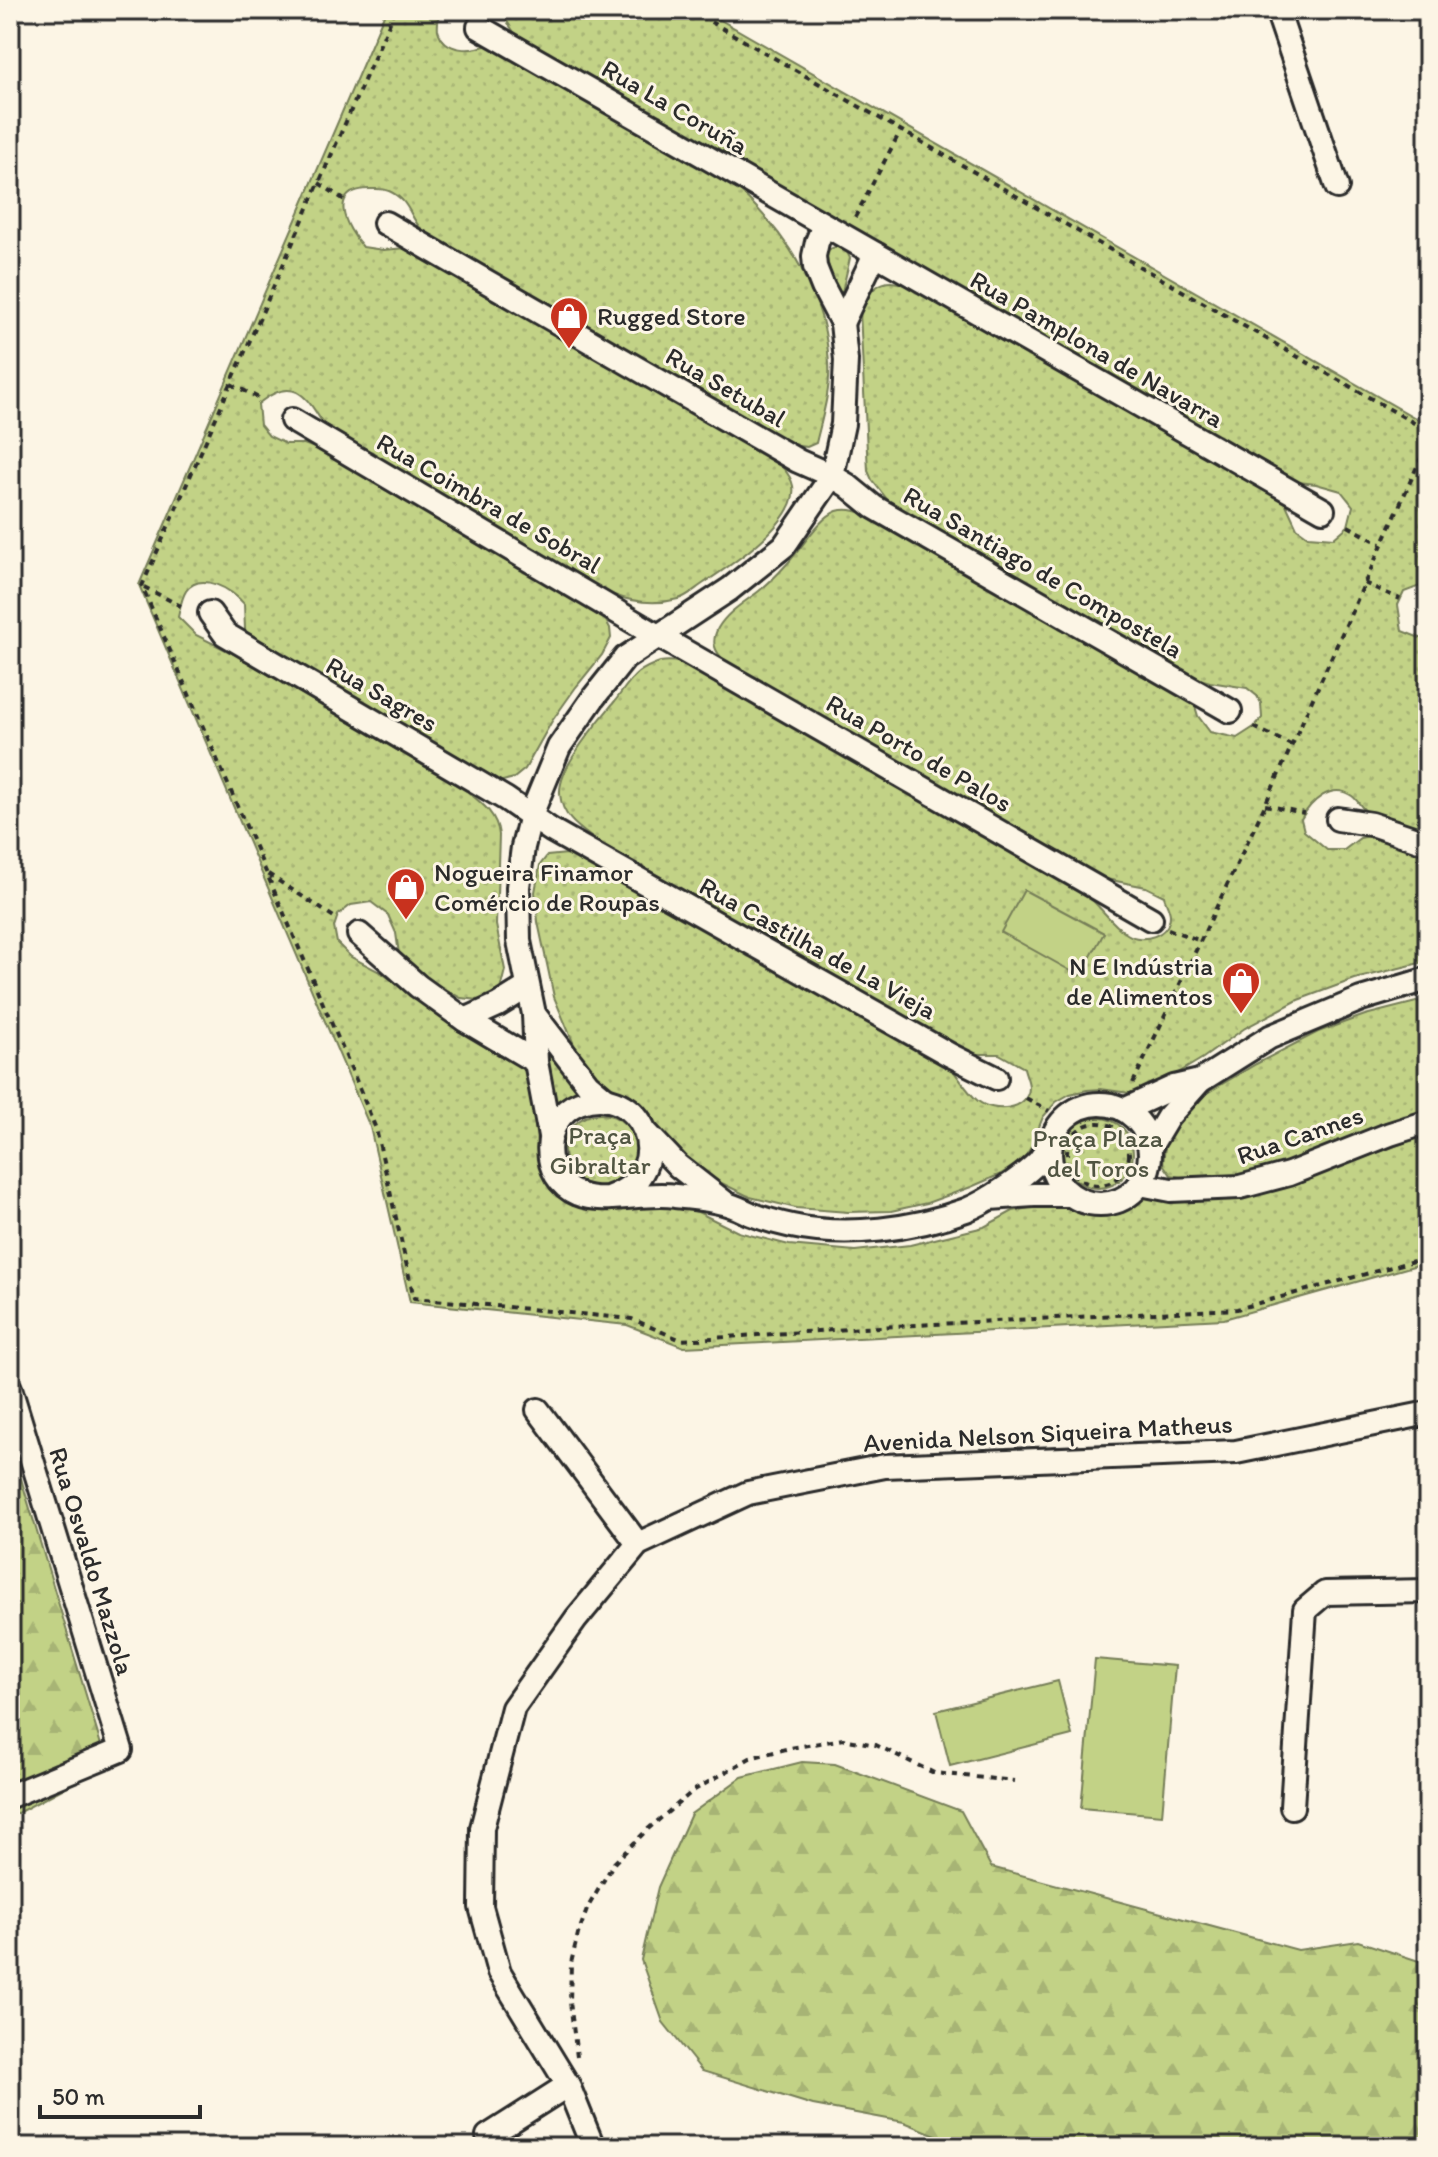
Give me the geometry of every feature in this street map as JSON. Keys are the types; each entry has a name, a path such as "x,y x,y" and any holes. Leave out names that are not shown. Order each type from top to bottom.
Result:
{"street":[{"path":"1277,10 1337,187"},
{"name":"Rua La Coruña","path":"479,27 840,228"},
{"name":"Rua Setubal","path":"385,223 798,461 832,476"},
{"path":"840,228 817,242 814,256 823,287 842,323 846,360 843,424 832,476 784,546 730,589 625,658 559,747 531,815 518,887 519,941 534,1014 536,1062 553,1169 563,1183 577,1194 593,1198 667,1194 725,1203 756,1216 831,1232 904,1226 965,1210 989,1199 1038,1163 1063,1120 1085,1106 1111,1106 1200,1081"},
{"name":"Rua Pamplona de Navarra","path":"840,228 875,254 1323,510"},
{"path":"842,323 875,254"},
{"name":"Rua Coimbra de Sobral","path":"292,420 658,636"},
{"name":"Rua Santiago de Compostela","path":"832,476 874,507 1230,711"},
{"name":"Rua Sagres","path":"210,613 225,634 531,815"},
{"name":"Rua Porto de Palos","path":"658,636 1158,924"},
{"name":"Rua Castilha de La Vieja","path":"531,815 551,830 996,1078"},
{"path":"1338,819 1371,824 1428,843"},
{"path":"359,934 418,986 465,1020 536,1062"},
{"path":"1150,1147 1168,1117 1200,1081 1270,1037 1361,999 1428,979"},
{"path":"465,1020 527,987"},
{"path":"534,1014 588,1084 607,1100"},
{"path":"550,1136 566,1111 578,1104 592,1100 619,1104 630,1110 678,1166 725,1203"},
{"path":"1051,1143 1053,1172 1060,1185 1071,1195 1082,1201 1108,1204 1131,1194 1149,1166 1150,1147 1127,1100"},
{"name":"Rua Cannes","path":"1140,1184 1171,1190 1240,1187 1289,1174 1428,1122"},
{"path":"610,1197 634,1184 643,1172 648,1145 645,1131"},
{"path":"989,1199 1071,1195"},
{"name":"Rua Osvaldo Mazzola","path":"10,1388 121,1750 10,1796"},
{"path":"538,1410 638,1544"},
{"name":"Avenida Nelson Siqueira Matheus","path":"593,2147 568,2085 499,1972 481,1907 482,1828 513,1708 576,1619 638,1544 748,1493 885,1466 1236,1452 1428,1413"},
{"path":"1292,1807 1305,1610 1325,1593 1428,1591"},
{"path":"488,2136 568,2085"}],"path":[{"path":"395,10 142,586 376,1129 414,1298 632,1319 681,1340 1237,1309 1428,1257"},
{"path":"690,10 1428,431"},
{"path":"840,228 901,130"},
{"path":"319,183 346,201"},
{"path":"231,384 263,400"},
{"path":"1127,1100 1265,805 1428,442"},
{"path":"1348,526 1382,544"},
{"path":"1364,583 1400,599"},
{"path":"142,586 181,606"},
{"path":"1254,727 1291,745"},
{"path":"1265,805 1304,813"},
{"path":"267,874 337,919"},
{"path":"1158,924 1201,941"},
{"path":"1026,1098 1049,1111"},
{"path":"1089,1124 1108,1124 1124,1135 1130,1154 1117,1179 1100,1186 1079,1179 1068,1163 1068,1144 1076,1129 1089,1124"},
{"path":"568,2085 575,2075 578,2062 570,2002 571,1963 588,1907 614,1863 693,1791 750,1758 843,1739 876,1745 934,1773 1015,1781"}],"green space":[{"path":"386,10 439,10 438,30 446,43 460,49 489,44 739,190 788,247 812,290 826,338 829,383 816,443 807,447 790,445 435,241 421,229 405,203 396,195 378,189 348,195 344,202 346,220 363,247 383,250 406,248 419,253 761,449 785,470 793,486 792,500 774,528 730,566 681,598 661,602 636,601 611,594 329,433 301,394 283,390 258,404 260,425 269,436 286,444 304,444 320,450 605,619 610,628 611,638 602,655 552,721 525,769 514,778 499,782 249,636 245,629 244,604 224,588 199,582 186,591 178,617 196,635 234,654 468,792 484,806 495,822 499,835 496,925 505,970 500,990 488,1001 461,998 400,961 396,933 388,915 371,902 351,905 338,915 334,927 337,943 351,957 380,972 506,1053 521,1066 530,1078 538,1152 543,1169 569,1201 594,1209 642,1203 674,1206 698,1212 738,1232 789,1245 855,1251 910,1245 984,1227 1013,1211 1051,1204 1097,1215 1123,1213 1147,1196 1173,1199 1242,1198 1428,1134 1428,1262 1224,1319 684,1347 627,1325 410,1302 370,1127 139,585"},
{"path":"500,10 703,10 1426,424 1428,422 1428,586 1404,592 1398,605 1402,631 1428,638 1428,835 1376,817 1344,792 1329,792 1322,796 1301,819 1304,831 1327,850 1344,850 1360,838 1370,836 1428,853 1428,961 1355,979 1298,1000 1245,1028 1153,1088 1136,1094 1101,1089 1070,1094 1056,1102 1043,1117 1024,1159 1001,1174 971,1187 927,1203 891,1211 796,1208 750,1197 695,1170 657,1130 644,1107 631,1097 604,1086 575,1047 554,997 535,892 540,865 547,856 567,854 594,865 949,1065 970,1093 984,1105 1009,1108 1017,1105 1027,1095 1029,1087 1024,1068 999,1054 968,1054 956,1049 591,837 570,819 563,808 560,794 565,771 572,758 632,679 660,662 678,662 704,672 1090,898 1127,934 1140,938 1154,936 1169,922 1170,913 1164,896 1146,887 1101,878 721,657 714,642 722,622 777,575 830,514 856,511 885,524 1194,703 1198,716 1210,732 1237,738 1262,718 1261,703 1247,688 1190,676 894,508 868,471 860,312 876,287 891,282 909,287 1274,492 1285,502 1297,528 1308,536 1334,538 1348,526 1353,506 1341,491 1298,482 515,34"},
{"path":"837,246 845,248 850,258 839,305 826,256 830,249"},
{"path":"1024,890 1104,933 1080,976 1001,932"},
{"path":"1428,999 1428,1110 1288,1163 1231,1178 1202,1180 1171,1175 1163,1164 1167,1129 1172,1119 1207,1093 1318,1032 1365,1015"},
{"path":"544,1038 582,1094 556,1103"},
{"name":"Praça Gibraltar","path":"600,1114 620,1120 630,1130 636,1150 630,1170 620,1180 600,1186 580,1180 570,1170 564,1150 570,1130 580,1120"},
{"name":"Praça Plaza del Toros","path":"1098,1118 1123,1128 1133,1153 1123,1178 1098,1188 1073,1178 1063,1153 1073,1128"},
{"path":"10,1442 107,1765 10,1817"},
{"path":"1095,1659 1175,1666 1162,1815 1081,1808"},
{"path":"1058,1681 1072,1735 950,1766 936,1711"},
{"path":"802,1762 835,1764 961,1811 991,1867 1298,1950 1358,1941 1428,1964 1428,2147 965,2147 904,2122 813,2105 702,2071 663,2022 641,1960 658,1887 691,1814 742,1777"}],"place":[{"name":"Rugged Store","path":"569,350"},
{"name":"Nogueira Finamor Comércio de Roupas","path":"406,921"},
{"name":"N E Indústria de Alimentos","path":"1241,1015"}]}
